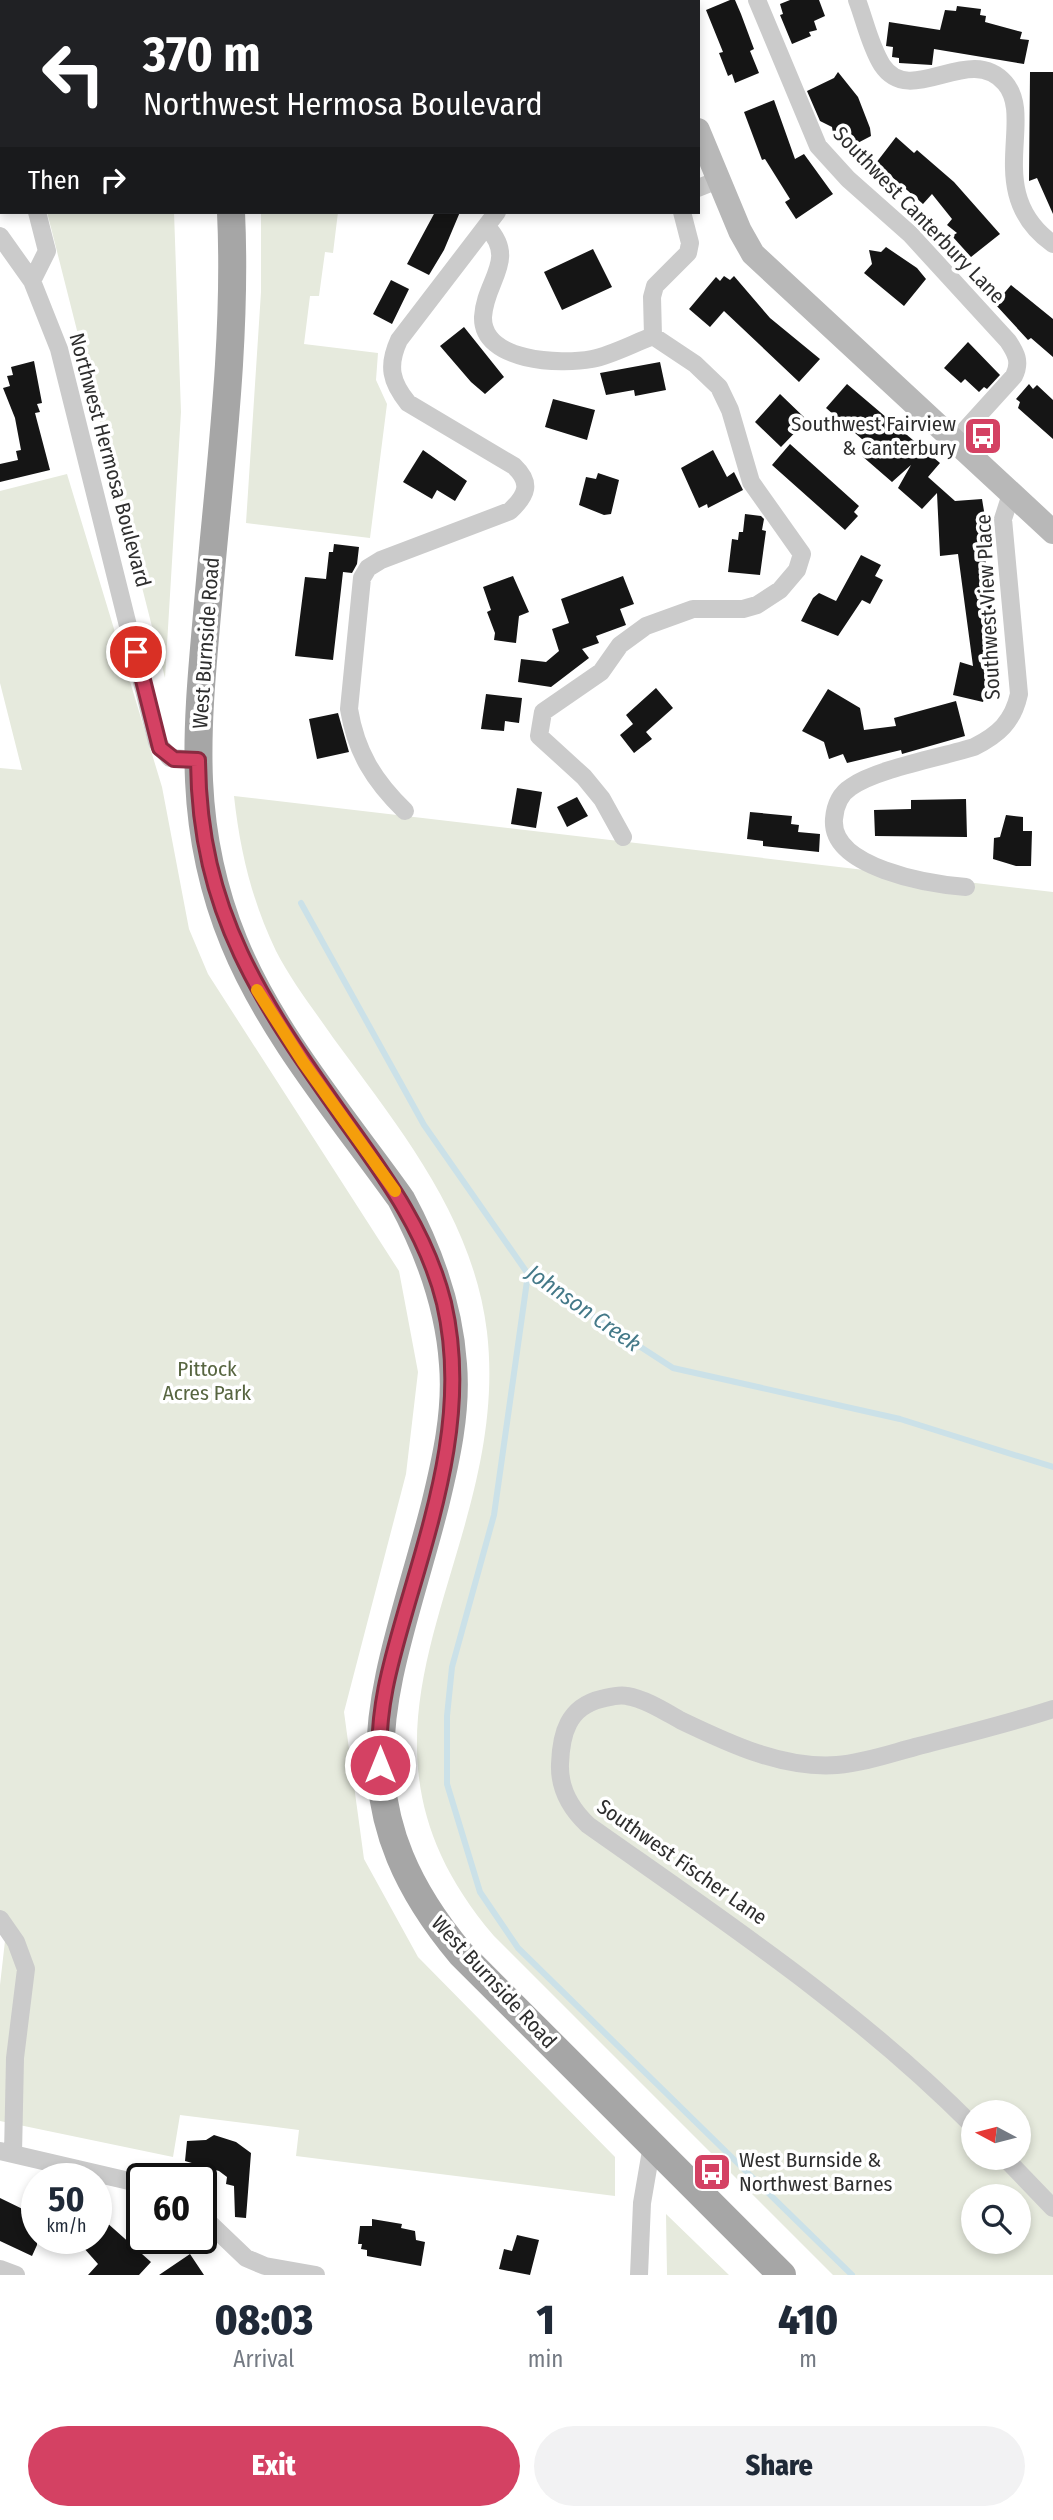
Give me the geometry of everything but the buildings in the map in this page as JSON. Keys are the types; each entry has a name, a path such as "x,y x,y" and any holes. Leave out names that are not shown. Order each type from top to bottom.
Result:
{"main road":[{"name":"West Burnside Road","path":"231,214 226,400 198,760 204,847 234,943 249,976 286,1037 407,1209 434,1270 450,1338 453,1391 447,1454 389,1668 381,1718 381,1782 395,1847 430,1915 461,1954 782,2275"}],"street":[{"name":"Southwest Canterbury Lane","path":"757,0 810,130 827,158 910,234 1008,341 1016,354 1017,370 1014,376 956,440"},
{"path":"857,0 878,58 893,76 919,81 957,70 977,69 990,72 1003,81 1014,105 1013,171 1019,197 1035,226 1053,244"},
{"path":"700,141 708,184 761,262 1053,532"},
{"path":"32,281 47,251 38,214"},
{"path":"653,336 651,312 655,286 688,253 690,243 683,214"},
{"path":"492,219 500,241 501,258 485,301 483,320 491,338 507,352 527,358 559,361 593,359 653,336"},
{"path":"405,811 380,787 359,752 352,730 349,709 362,578 368,568 381,560 510,511 523,499 527,489 525,477 514,466 408,403 396,387 390,370 391,357 399,340 492,219"},
{"name":"Northwest Hermosa Boulevard","path":"0,236 32,281 55,338 73,397 157,742 170,758 198,760"},
{"path":"623,837 603,799 584,777 539,736 543,712 580,690 601,672 620,645 646,626 693,609 743,609 757,606 780,590 802,560 800,547 766,506 751,482 730,411 719,387 695,364 653,336"},
{"name":"Southwest View Place","path":"966,887 946,885 882,869 855,856 839,842 834,831 834,819 837,804 852,785 974,747 992,738 1010,720 1019,694 1003,519 1011,494"},
{"name":"Southwest Fischer Lane","path":"961,2115 878,2037 740,1930 587,1825 574,1812 564,1794 559,1770 560,1743 564,1729 581,1708 618,1695 648,1703 716,1737 759,1754 806,1765 838,1765 874,1758 1053,1709"},
{"path":"0,1919 16,1942 26,1969 6,2152 126,2180"},
{"path":"639,2275 642,2203 652,2145"},
{"path":"1017,2170 1053,2208"},
{"path":"217,2230 246,2258 265,2266 316,2275"},
{"path":"0,2269 16,2275"}],"green space":[{"path":"48,214 174,214 181,412 165,678"},
{"path":"261,214 338,214 333,253 325,252 319,296 310,296 304,344 378,353 376,380 387,404 370,538 246,523 261,292"},
{"name":"Pittock Acres Park","path":"67,474 162,787 189,929 208,974 399,1271 418,1372 406,1474 344,1712 364,1859 418,1957 615,2157 615,2196 296,2156 299,2130 180,2115 173,2157 0,2121 0,1985 6,1932 0,1930 0,768 22,770 0,683 0,491"},
{"path":"234,796 1053,892 1053,2275 833,2275 494,1936 443,1858 420,1784 419,1711 432,1639 473,1492 487,1414 487,1332 479,1290 450,1212 430,1176 304,996 276,951 254,894 244,856"},
{"path":"666,2214 729,2275 667,2275"}],"waterway":[{"name":"Johnson Creek","path":"301,903 424,1125 528,1274 673,1368 900,1419 1053,1467"},
{"path":"528,1274 494,1515 452,1667 447,1716 447,1784 480,1892 518,1948 852,2275"}],"slow traffic":[{"path":"257,990 303,1062 395,1191"}],"place":[{"name":"Southwest Fairview & Canterbury","path":"983,436"},
{"name":"West Burnside & Northwest Barnes","path":"712,2172"}],"route":[{"path":"136,652 160,748 164,754 174,759 198,760 204,847 223,915 249,976 286,1037 401,1199 425,1246 443,1303 454,1366 447,1454 425,1545 389,1668 381,1718 380,1765"}]}
